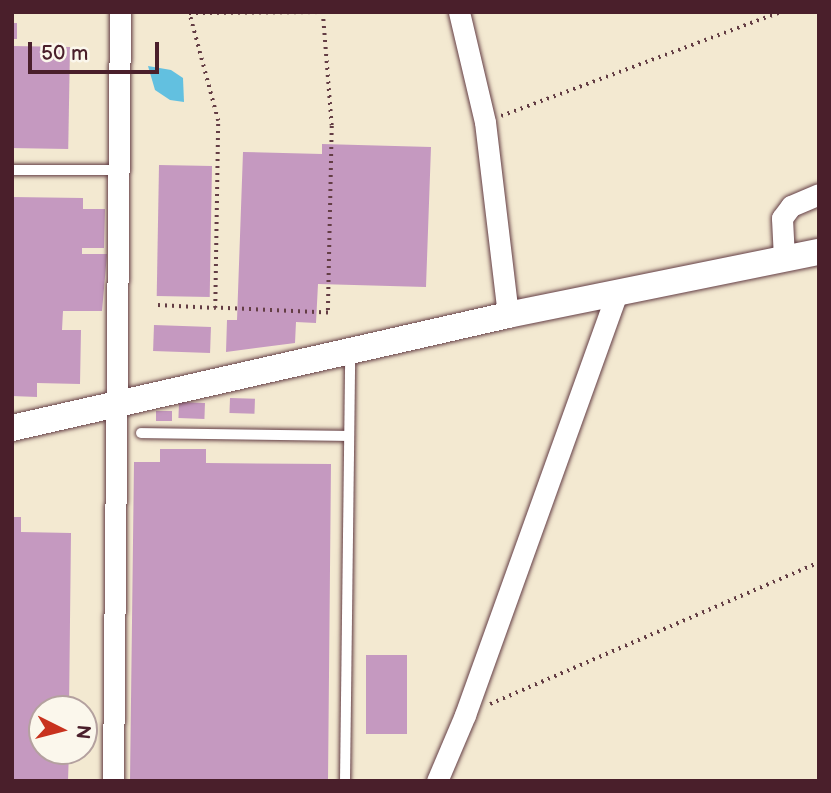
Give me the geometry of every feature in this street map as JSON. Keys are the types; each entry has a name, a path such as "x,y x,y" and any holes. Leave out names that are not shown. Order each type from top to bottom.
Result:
{"street":[{"path":"113,781 120,12"},
{"path":"459,12 485,122 508,315"},
{"path":"784,258 782,219 790,206 819,194"},
{"path":"12,428 508,315 819,252"},
{"path":"437,781 465,715 617,292"}],"lane":[{"path":"12,170 118,170"},
{"path":"345,781 350,351"},
{"path":"142,433 347,436"}],"path":[{"path":"158,305 215,308 328,313 332,126 323,12 189,13 218,121 215,308"},
{"path":"485,122 781,12"},
{"path":"465,715 819,562"}],"water":[{"path":"148,66 171,70 183,78 184,102 170,100 155,90"}],"building":[{"path":"12,23 17,23 17,39 12,39"},
{"path":"12,46 70,47 68,149 12,148"},
{"path":"322,144 431,147 426,287 318,284 316,323 296,322 295,343 226,352 227,320 237,320 243,152 322,154"},
{"path":"159,165 212,166 210,297 157,296"},
{"path":"12,197 83,198 83,209 105,209 104,248 82,248 82,254 107,254 102,311 63,311 62,330 81,330 80,384 37,383 37,397 12,396"},
{"path":"154,325 211,327 210,353 153,351"},
{"path":"230,398 255,399 254,414 229,413"},
{"path":"179,402 205,403 204,419 178,418"},
{"path":"156,411 172,411 172,421 156,421"},
{"path":"160,449 206,449 206,463 331,464 328,781 130,781 134,462 160,462"},
{"path":"12,517 21,517 21,532 71,533 69,695 28,695 28,765 69,765 68,781 12,781"},
{"path":"366,655 407,655 407,734 366,734"}]}
